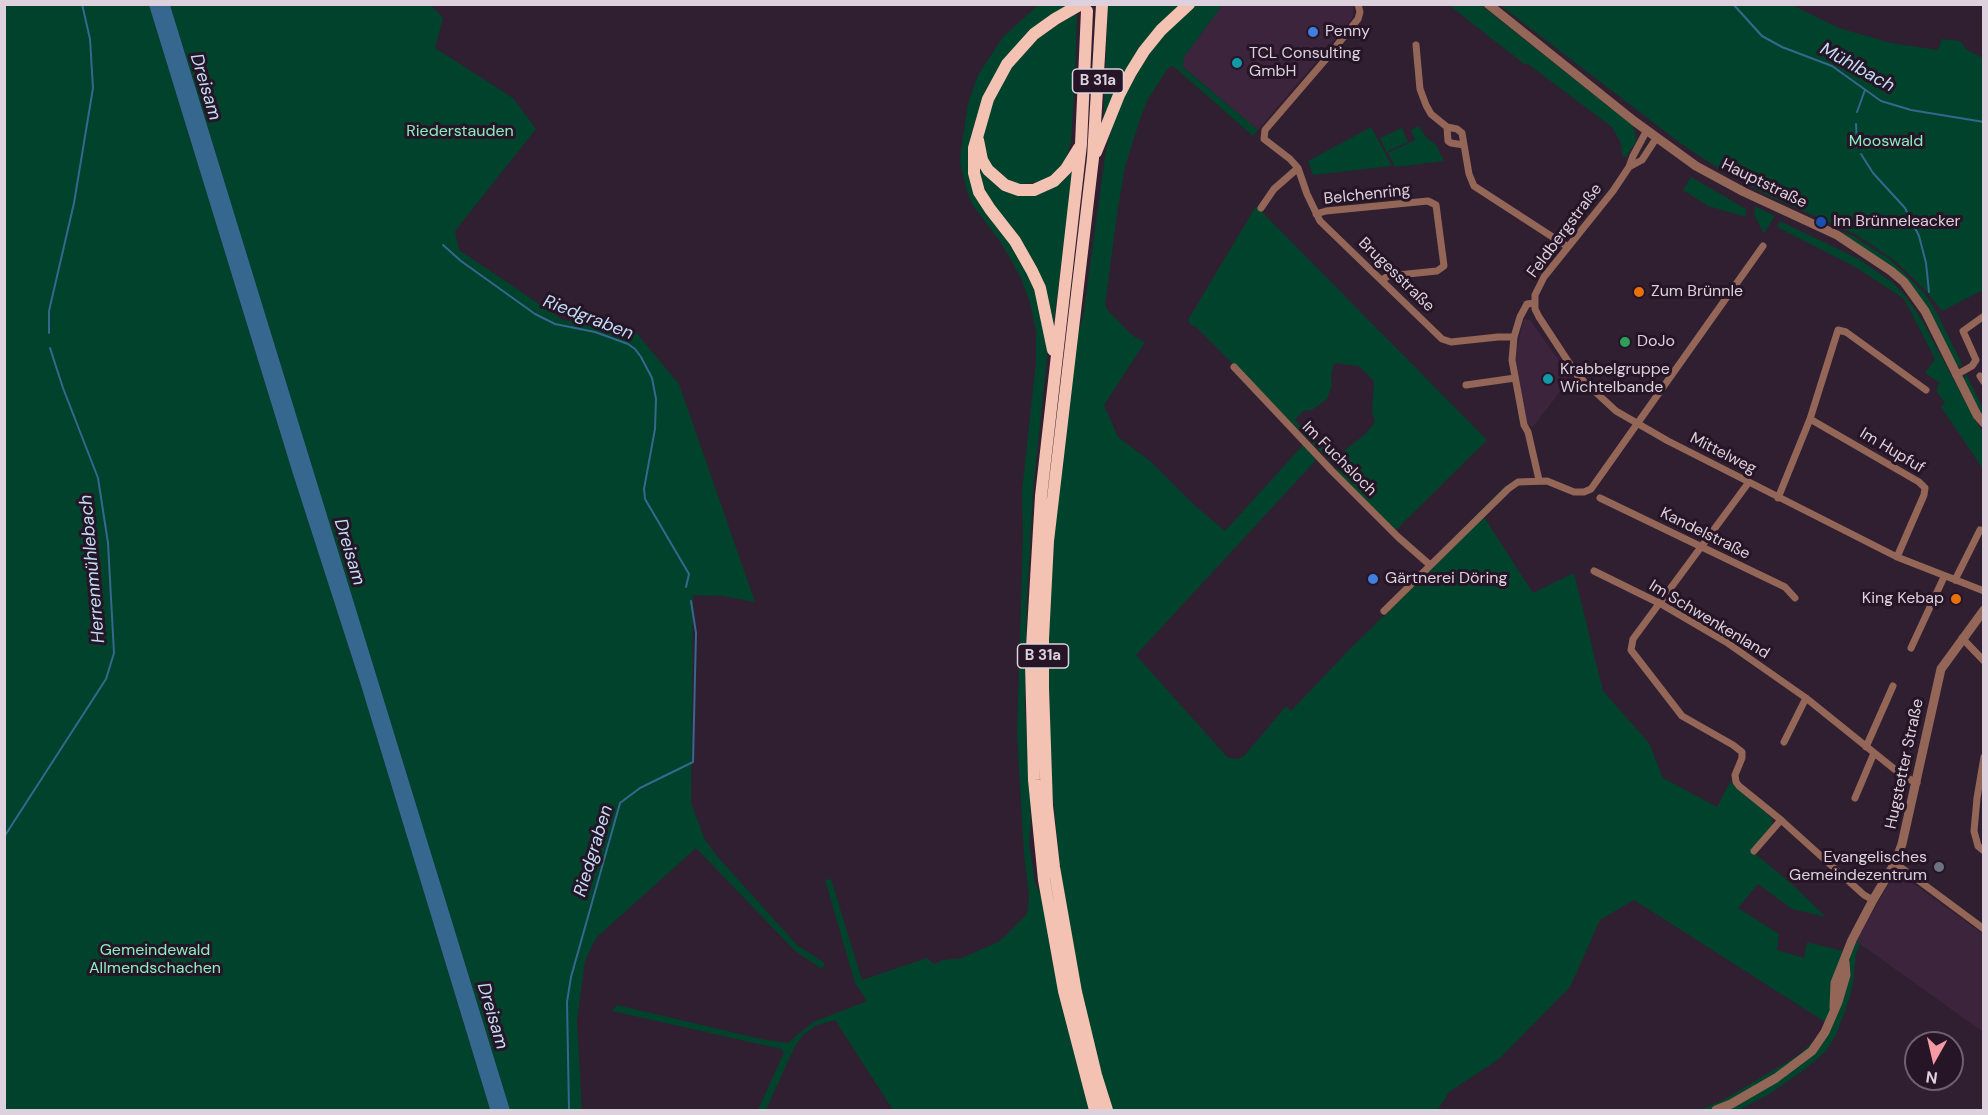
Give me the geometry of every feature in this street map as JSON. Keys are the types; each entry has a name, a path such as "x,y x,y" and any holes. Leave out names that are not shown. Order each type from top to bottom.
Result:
{"highway":[{"path":"1093,158 1119,94 1135,64 1161,30 1189,4"},
{"name":"B 31a","path":"1102,5 1093,158 1048,541 1043,639 1043,722 1047,806 1062,921 1096,1075 1107,1110"},
{"path":"1056,360 1040,288 1015,240 979,192 973,159 988,99 1007,64 1034,34 1054,19 1084,8"},
{"name":"B 31a","path":"1084,8 1081,144 1041,496 1031,637 1034,780 1044,880 1064,991 1095,1110"},
{"path":"977,136 982,160 988,170 1005,185 1019,190 1034,190 1054,181 1066,169 1081,144"}],"street":[{"path":"1261,208 1274,189 1298,168 1264,139 1264,129 1358,19 1360,12 1358,4"},
{"name":"Hauptstraße","path":"1488,4 1647,130 1703,170 1854,244 1904,282 1925,311 1956,375 1983,423"},
{"path":"1416,45 1420,88 1426,105 1431,114 1447,127 1457,129 1462,133 1469,174 1474,186 1568,247"},
{"path":"1447,127 1448,141 1464,145"},
{"name":"Feldbergstraße","path":"1539,480 1528,432 1524,425 1512,360 1514,337 1521,313 1527,304 1534,303 1538,286 1613,191 1629,167 1647,130"},
{"name":"Feldbergstraße","path":"1629,167 1642,160 1657,137"},
{"name":"Brugesstraße","path":"1298,168 1306,194 1320,221 1442,339 1451,342 1514,337"},
{"name":"Belchenring","path":"1316,214 1428,201 1436,205 1444,266 1437,271 1388,276 1382,280"},
{"path":"1383,611 1508,489 1518,482 1539,480 1555,483 1574,492 1591,489 1763,246"},
{"name":"Mittelweg","path":"1534,303 1539,317 1577,375 1616,411 1638,425 1778,498 1897,557 1983,591"},
{"path":"1956,375 1972,366 1976,360 1963,331 1983,316"},
{"path":"1778,498 1810,419 1838,330 1846,332 1926,390"},
{"name":"Im Fuchsloch","path":"1234,367 1332,471 1430,566"},
{"path":"1466,385 1515,378"},
{"name":"Im Hupfuf","path":"1810,419 1919,482 1925,488 1897,557"},
{"path":"1749,482 1633,639 1631,650 1682,716 1733,744 1742,752 1735,775 1736,782 1864,895 1873,900"},
{"name":"Kandelstraße","path":"1600,498 1785,587 1795,598"},
{"path":"1955,580 1980,530"},
{"name":"Im Schwenkenland","path":"1594,571 1661,604 1726,642 1806,698 1903,776 1917,783"},
{"path":"1911,648 1944,577"},
{"name":"Hugstetter Straße","path":"1716,1110 1776,1078 1812,1051 1826,1032 1844,985 1845,962 1852,940 1895,863 1902,844 1941,669 1983,610"},
{"path":"1962,638 1983,661"},
{"path":"1866,747 1893,686"},
{"path":"1784,742 1806,698"},
{"path":"1855,798 1874,753"},
{"path":"1983,757 1974,831 1978,846 1983,851"},
{"path":"1754,851 1781,820"},
{"path":"1895,863 1983,929"}],"shaded area":[{"path":"1353,4 1353,16 1349,23 1258,130 1183,67 1183,57 1221,7 1220,5"},
{"path":"1524,319 1530,320 1571,377 1533,427 1527,424 1516,362 1516,350"},
{"path":"1897,874 1983,934 1983,1032 1856,941 1893,876"}],"green space":[{"name":"Gemeindewald Allmendschachen","path":"4,5 149,5 293,474 360,682 490,1110 5,1110"},
{"name":"Riederstauden","path":"170,5 431,5 443,18 435,48 513,98 536,129 455,231 459,250 563,320 634,330 679,384 755,602 723,596 693,595 691,803 705,840 717,856 797,945 825,963 822,969 795,951 696,848 596,938 585,961 577,1021 582,1110 510,1110"},
{"path":"1038,5 1070,5 985,95 974,125 970,165 1030,271 1047,340 1033,491 1027,599 1025,705 1031,819 1029,843 1035,882 1042,898 1052,961 1090,1110 893,1110 835,1020 815,1026 803,1035 794,1048 766,1110 758,1110 784,1052 781,1049 612,1011 617,1005 761,1039 788,1043 813,1022 867,1001 855,983 825,880 831,879 862,980 927,958 934,964 943,960 962,958 1000,941 1027,914 1029,897 1017,735 1023,535 1022,491 1036,361 1036,332 1030,303 1021,278 1002,244 972,204 960,162 968,104 978,75 1003,37"},
{"path":"1108,5 1184,5 1173,15 1103,129"},
{"path":"1193,5 1220,5 1221,7 1184,57 1183,67 1258,130 1253,136 1173,66 1168,68 1148,99 1125,167 1105,305 1133,336 1145,342 1104,405 1118,437 1151,462 1193,504 1225,531 1303,445 1316,460 1136,655 1228,758 1239,759 1286,706 1291,711 1434,566 1430,562 1506,485 1511,490 1484,517 1533,593 1574,573 1603,691 1649,743 1663,778 1717,807 1730,782 1772,818 1772,825 1751,850 1826,917 1792,909 1758,884 1738,908 1779,934 1777,950 1804,958 1807,942 1851,953 1856,941 1860,944 1856,954 1853,984 1847,1006 1836,1035 1826,1051 1771,1093 1739,1110 1700,1110 1725,1099 1797,1056 1816,1039 1825,1022 1634,900 1600,920 1570,987 1499,1059 1449,1092 1438,1110 1112,1110 1088,1026 1064,901 1051,781 1048,724 1049,628 1053,553 1077,336 1083,316 1106,149 1115,115 1150,49"},
{"path":"1449,5 1481,5 1632,125 1636,142 1626,157 1622,155 1621,143 1612,127 1528,64 1524,64"},
{"name":"Mooswald","path":"1500,5 1792,5 1839,28 1891,43 1938,50 1942,39 1960,41 1967,50 1983,58 1983,290 1942,311 1926,291 1894,260 1857,235 1767,195 1719,169 1680,143"},
{"path":"1077,14 1071,142 1066,160 1054,174 1042,182 1021,184 1011,182 1000,176 989,164 983,148 982,132 997,89 1012,65 1028,46 1052,27"},
{"path":"1419,126 1425,136 1436,145 1444,161 1395,167 1388,153 1415,140 1411,130"},
{"path":"1371,127 1392,166 1313,175 1308,161"},
{"path":"1402,128 1408,142 1386,152 1380,138"},
{"path":"978,159 983,169 1031,192 1074,160 1053,330 1049,307 982,189 977,170"},
{"path":"1691,177 1746,209 1746,217 1708,206 1683,190"},
{"path":"1256,206 1487,440 1396,530 1336,471 1344,451 1365,434 1375,422 1372,412 1374,381 1359,366 1334,363 1331,376 1332,385 1327,399 1312,410 1303,411 1295,420 1317,442 1321,441 1336,449 1331,462 1188,320"},
{"path":"1755,206 1775,216 1765,232 1754,214"},
{"path":"1780,221 1859,259 1892,282 1906,296 1923,322 1983,431 1983,469 1941,407 1945,403 1936,390 1940,383 1925,373 1935,359 1904,299 1857,268 1777,227"},
{"path":"1843,232 1891,260 1926,295 1963,366 1957,366 1928,307 1907,280 1842,234"},
{"path":"1966,373 1983,409 1983,417 1963,380"}],"water":[{"name":"Dreisam","path":"149,5 170,5 510,1110 490,1110 360,682 293,474"}],"waterway":[{"name":"Herrenmühlebach","path":"49,333 49,311 74,203 93,88 90,39 82,4"},
{"name":"Mühlbach","path":"1733,4 1762,36 1782,47 1832,66 1881,101 1911,110 1984,122"},
{"path":"1857,112 1865,90"},
{"path":"1856,124 1857,147"},
{"path":"1861,154 1873,173 1905,208 1919,236 1926,263 1929,292"},
{"name":"Riedgraben","path":"443,245 461,261 535,314 555,324 595,332 628,344 641,357 652,378 656,399 655,429 644,489 645,499 689,574 686,587"},
{"name":"Herrenmühlebach","path":"4,837 106,679 114,653 108,543 98,478 50,348"},
{"name":"Riedgraben","path":"569,1110 567,1002 571,977 620,803 640,788 693,762 696,633 691,601"}],"place":[{"name":"Penny","path":"1313,32"},
{"name":"TCL Consulting GmbH","path":"1237,63"},
{"name":"Im Brünneleacker","path":"1821,222"},
{"name":"Zum Brünnle","path":"1639,292"},
{"name":"DoJo","path":"1625,342"},
{"name":"Krabbelgruppe Wichtelbande","path":"1548,379"},
{"name":"Gärtnerei Döring","path":"1373,579"},
{"name":"King Kebap","path":"1956,599"},
{"name":"Evangelisches Gemeindezentrum","path":"1939,867"}]}
